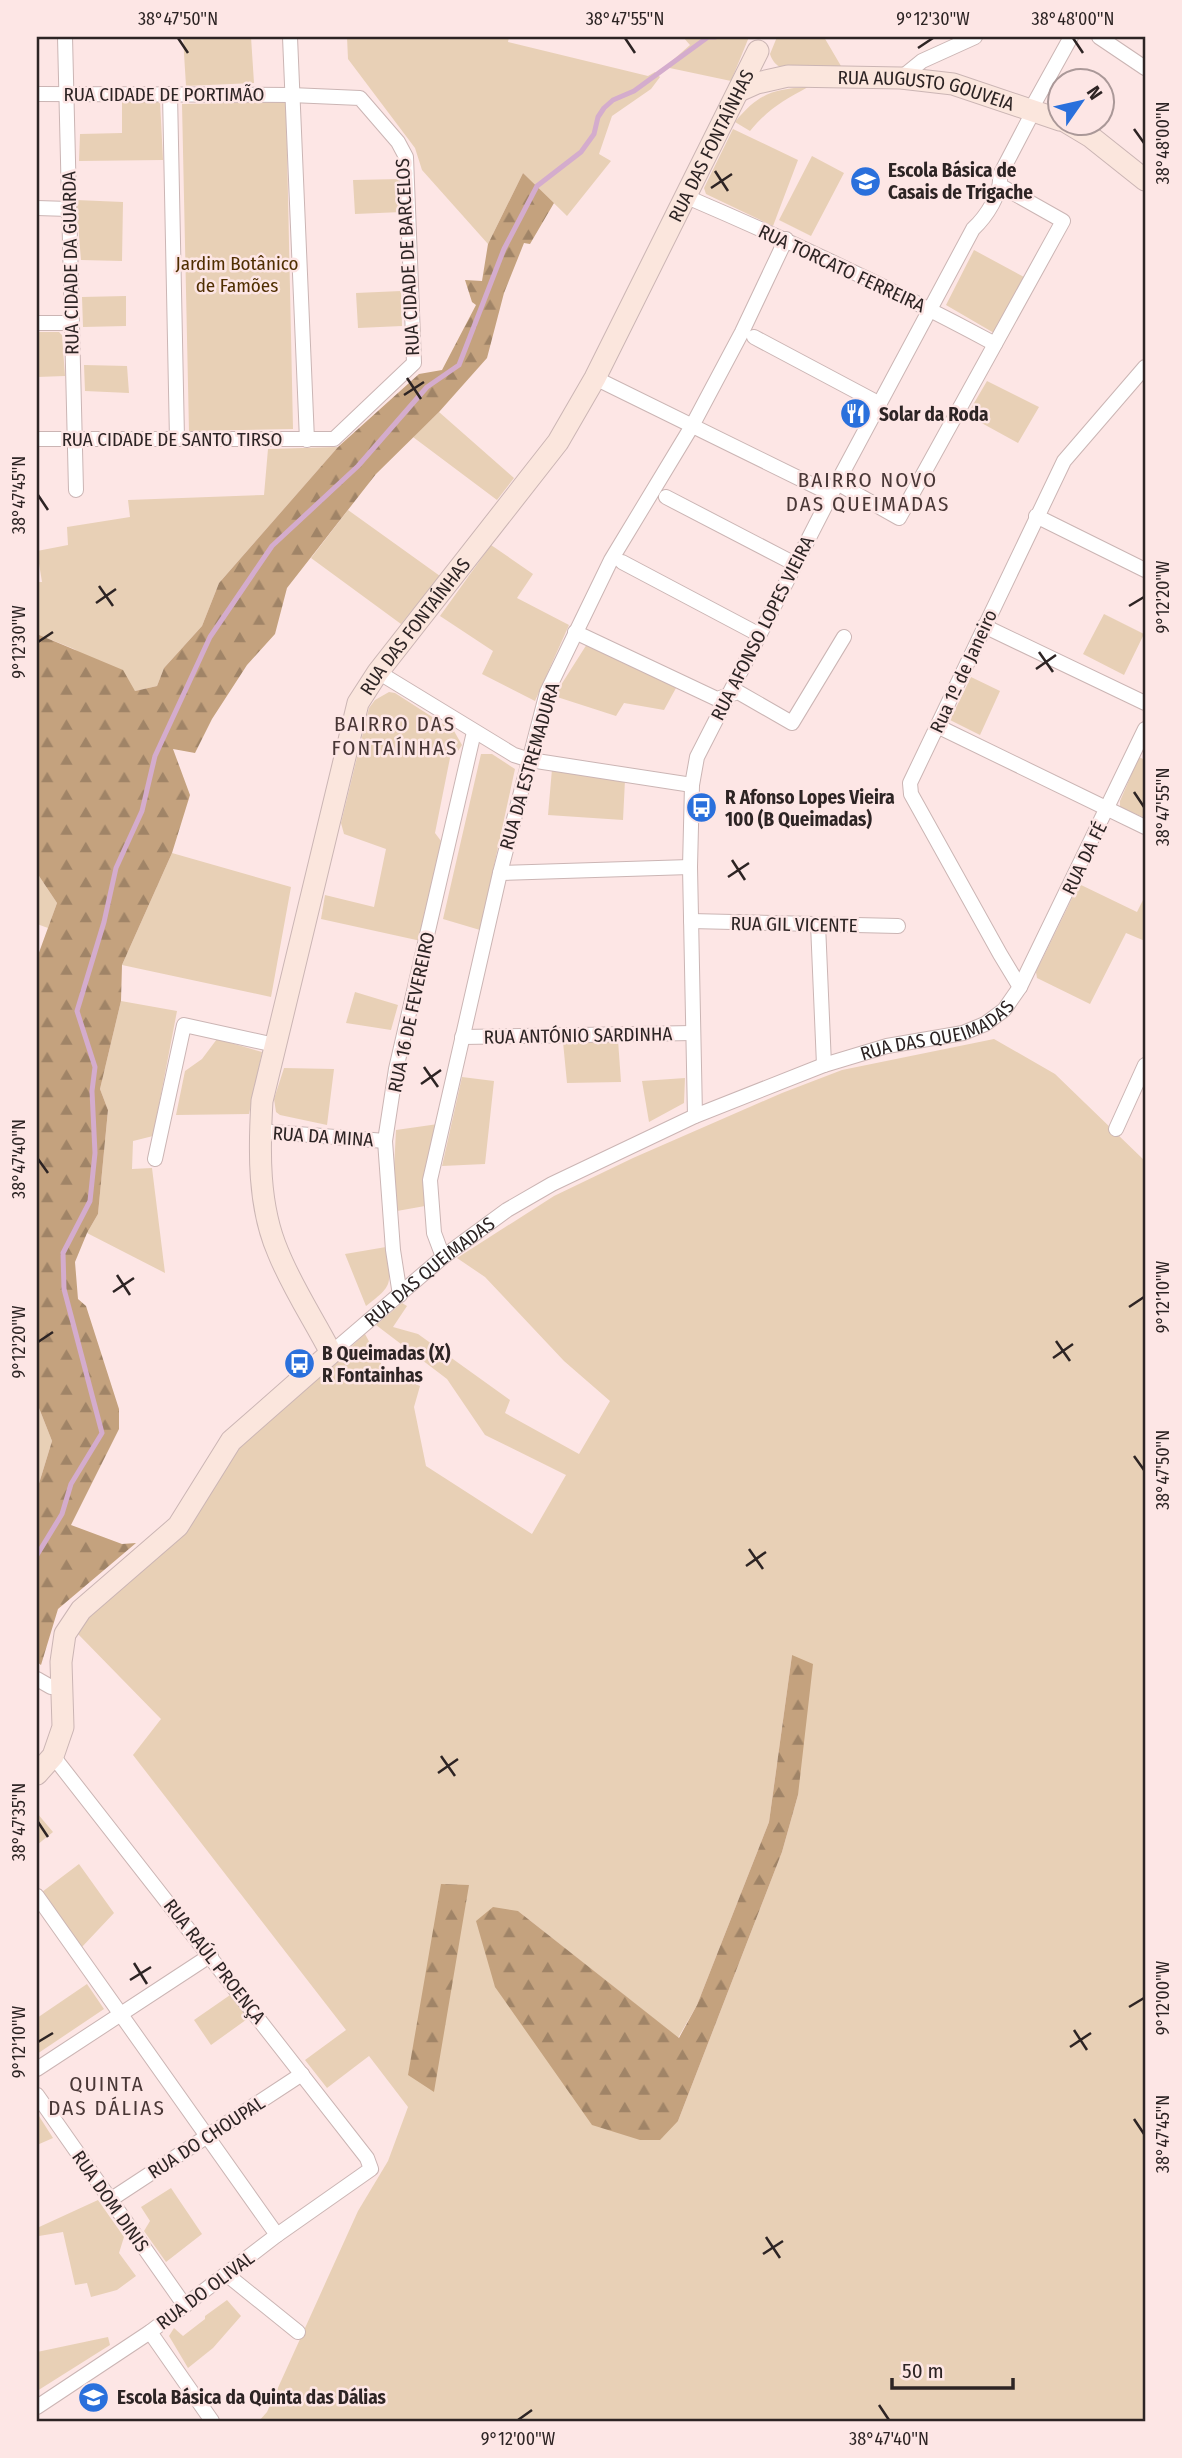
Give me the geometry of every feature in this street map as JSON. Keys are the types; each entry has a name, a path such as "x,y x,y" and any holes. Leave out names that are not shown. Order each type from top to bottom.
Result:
{"street":[{"name":"RUA CIDADE DA GUARDA","path":"65,37 76,490"},
{"path":"290,37 307,440"},
{"path":"901,78 922,61 975,37"},
{"name":"RUA AFONSO LOPES VIEIRA","path":"695,1116 690,867 692,785 697,757 834,489 973,229 982,221 1001,186 1000,175 1034,110 1035,102 1071,37"},
{"path":"1099,37 1145,68"},
{"path":"761,44 766,66 775,73 788,76"},
{"name":"RUA DAS FONTAÍNHAS","path":"331,1353 277,1251 264,1204 260,1131 262,1101 358,703 378,672 558,442 687,197 761,44"},
{"name":"RUA AUGUSTO GOUVEIA","path":"739,91 757,83 788,76 901,78 953,85 1046,115"},
{"name":"RUA CIDADE DE PORTIMÃO","path":"37,94 291,95"},
{"path":"170,94 177,439"},
{"name":"RUA CIDADE DE BARCELOS","path":"291,95 360,98 398,142 406,157 414,363 334,439 307,440"},
{"path":"1089,136 1145,180"},
{"path":"594,378 691,426 899,518 1063,221 1001,186"},
{"name":"RUA TORCATO FERREIRA","path":"687,197 786,239 995,344"},
{"path":"37,208 69,209"},
{"name":"RUA DA ESTREMADURA","path":"443,1257 434,1233 430,1180 500,873 547,692 611,560 691,426 742,332 786,239"},
{"path":"37,323 71,323"},
{"path":"754,337 880,404"},
{"name":"Rua 1º de Janeiro","path":"1020,987 911,794 910,783 1064,461 1142,376"},
{"name":"RUA CIDADE DE SANTO TIRSO","path":"37,439 307,440"},
{"path":"666,497 795,564"},
{"path":"1036,516 1145,570"},
{"path":"622,562 758,634"},
{"path":"984,626 1145,703"},
{"path":"575,632 717,699 738,692 792,723 844,637"},
{"path":"378,672 514,755 530,760 692,785"},
{"path":"937,726 1145,827"},
{"name":"RUA DA FÉ","path":"1020,987 1145,729"},
{"name":"RUA 16 DE FEVEREIRO","path":"400,1295 393,1250 386,1141 396,1069 474,732"},
{"path":"500,873 690,867"},
{"name":"RUA GIL VICENTE","path":"691,922 898,926"},
{"path":"818,924 824,1065"},
{"name":"RUA DAS QUEIMADAS","path":"37,1774 53,1756 63,1727 61,1661 65,1634 81,1610 178,1526 231,1441 443,1257 507,1210 552,1184 695,1116 824,1065 887,1046 963,1032 985,1024 1004,1010 1020,987"},
{"path":"155,1159 184,1025 275,1045"},
{"name":"RUA ANTÓNIO SARDINHA","path":"462,1037 693,1032"},
{"path":"1116,1129 1145,1065"},
{"name":"RUA DA MINA","path":"260,1131 386,1141"},
{"path":"37,1679 51,1686"},
{"name":"RUA RAÚL PROENÇA","path":"53,1756 211,1955 370,2162 371,2169"},
{"path":"37,1896 277,2235"},
{"path":"37,2070 211,1955"},
{"name":"RUA DO CHOUPAL","path":"110,2200 302,2074"},
{"name":"RUA DOM DINIS","path":"37,2095 185,2306"},
{"name":"RUA DO OLIVAL","path":"37,2407 150,2332 277,2235 371,2169"},
{"path":"226,2274 298,2332"},
{"path":"150,2332 212,2421"}],"green space":[{"path":"183,37 251,37 254,83 186,86"},
{"path":"347,37 509,37 508,42 648,76 655,72 660,77 651,89 612,116 599,154 611,161 567,216 523,173 488,244 422,170 415,148 348,59"},
{"path":"683,37 749,37 731,81 665,67 690,45"},
{"path":"777,37 824,37 841,66 811,71 781,68 770,54"},
{"path":"808,87 770,111 750,131 735,122 751,105 767,95 785,89"},
{"path":"122,101 160,101 163,160 79,161 80,134 122,133"},
{"name":"Jardim Botânico de Famões","path":"286,102 293,429 189,431 182,104"},
{"path":"733,129 798,160 773,226 706,194 704,188"},
{"path":"812,156 844,173 811,236 779,220"},
{"path":"523,173 554,203 530,244 524,243 504,293 487,358 439,412 376,474 287,588 275,634 247,665 212,719 195,753 173,749 190,795 172,853 122,965 121,1001 100,1089 108,1110 98,1214 75,1262 78,1299 86,1306 119,1409 119,1429 71,1525 122,1544 136,1543 58,1609 41,1665 37,1662 37,1490 52,1441 37,1403 37,958 57,903 37,873 37,634 123,670 135,691 157,686 164,668 202,626 219,583 338,447 419,374 442,370 476,305 472,302 465,280 482,281 488,244"},
{"path":"401,179 402,212 355,214 353,180"},
{"path":"76,200 123,202 122,261 81,260"},
{"path":"974,250 1024,277 994,333 946,305"},
{"path":"401,291 402,326 358,328 356,293"},
{"path":"126,296 126,326 83,327 82,297"},
{"path":"37,332 59,332 62,335 65,376 37,377"},
{"path":"84,365 127,366 129,393 85,391"},
{"path":"987,381 1039,407 1018,443 967,415"},
{"path":"439,412 514,478 497,500 413,437"},
{"path":"338,447 219,583 202,626 164,668 157,686 135,691 74,649 37,634 37,582 42,582 37,551 68,545 67,527 130,517 128,500 264,495 268,449"},
{"path":"348,510 440,576 401,624 311,558"},
{"path":"491,545 533,574 517,598 569,625 535,701 482,674 493,651 440,616"},
{"path":"1104,614 1144,634 1124,675 1083,654"},
{"path":"587,644 676,688 664,710 624,703 616,716 554,696"},
{"path":"971,677 1000,691 980,735 950,720"},
{"path":"389,692 395,693 454,731 462,745 458,751 451,753 435,833 441,841 421,941 321,919 325,895 374,907 386,849 344,834 341,823 369,708 375,700"},
{"path":"481,754 492,754 515,769 480,930 443,919"},
{"path":"1139,757 1145,760 1145,818 1120,807 1120,801"},
{"path":"552,769 625,780 623,820 548,815"},
{"path":"172,853 291,887 271,997 122,965"},
{"path":"37,873 57,903 48,928 37,924"},
{"path":"1079,884 1137,912 1145,896 1145,941 1126,933 1090,1004 1037,978 1036,972"},
{"path":"355,992 398,1005 391,1030 346,1023"},
{"path":"121,1001 177,1011 153,1136 133,1141 132,1169 152,1168 165,1273 87,1233 98,1214 108,1110 100,1089"},
{"path":"217,1039 262,1052 249,1114 176,1115 185,1071 202,1059"},
{"path":"994,1039 1055,1074 1145,1161 1145,2421 259,2421 267,2412 358,2211 388,2161 408,2107 369,2056 327,2088 305,2060 346,2030 133,1755 161,1719 77,1633 82,1620 236,1450 365,1334 385,1371 420,1386 414,1407 426,1466 532,1534 566,1475 485,1435 447,1379 376,1325 402,1303 407,1306 393,1327 418,1334 510,1400 505,1413 579,1454 610,1401 564,1361 485,1277 457,1258 554,1196 633,1158 842,1070","holes":["792,1655 798,1795 782,1852 678,2121 518,1911 678,2038 697,2005 769,1822"]},
{"path":"618,1040 621,1082 567,1083 563,1042"},
{"path":"284,1068 334,1069 327,1125 276,1112 274,1099"},
{"path":"462,1077 494,1081 485,1164 442,1166"},
{"path":"685,1078 684,1103 649,1122 642,1081"},
{"path":"438,1124 425,1206 397,1211 394,1169 396,1130"},
{"path":"386,1247 389,1275 387,1287 366,1306 345,1254"},
{"path":"37,1403 52,1441 37,1490"},
{"path":"792,1655 813,1664 798,1795 782,1852 678,2121 660,2140 640,2140 592,2125 495,1987 476,1921 493,1907 518,1911 679,2038 697,2005 769,1822"},
{"path":"37,1813 53,1832 37,1845"},
{"path":"79,1864 114,1913 81,1948 42,1892"},
{"path":"441,1884 469,1885 434,2092 408,2075"},
{"path":"87,1984 104,2009 37,2054 37,2018"},
{"path":"233,1993 250,2017 211,2045 194,2020"},
{"path":"37,2113 53,2138 37,2145"},
{"path":"171,2188 202,2234 166,2262 144,2231 150,2221 141,2207"},
{"path":"98,2200 124,2237 119,2253 136,2276 117,2290 91,2297 87,2283 75,2285 63,2232 39,2236 37,2228"},
{"path":"227,2300 241,2316 213,2348 188,2368 169,2336 174,2328 183,2336"},
{"path":"108,2337 110,2345 37,2391 37,2352"}],"waterway":[{"path":"37,1555 62,1514 71,1484 102,1433 64,1289 63,1253 90,1201 95,1153 92,1091 95,1067 77,1011 104,922 116,868 142,811 155,756 210,637 272,546 358,466 427,387 459,365 504,249 537,186 581,152 594,134 598,117 613,100 634,91 708,37 715,37"}],"place":[{"name":"Escola Básica de Casais de Trigache","path":"865,181"},
{"name":"Solar da Roda","path":"856,414"},
{"name":"R Afonso Lopes Vieira 100 (B Queimadas)","path":"702,808"},
{"name":"B Queimadas (X) R Fontainhas","path":"299,1364"},
{"name":"Escola Básica da Quinta das Dálias","path":"94,2397"}],"district":[{"name":"BAIRRO NOVO DAS QUEIMADAS","path":"868,492"},
{"name":"BAIRRO DAS FONTAÍNHAS","path":"395,736"},
{"name":"QUINTA DAS DÁLIAS","path":"107,2096"}]}
